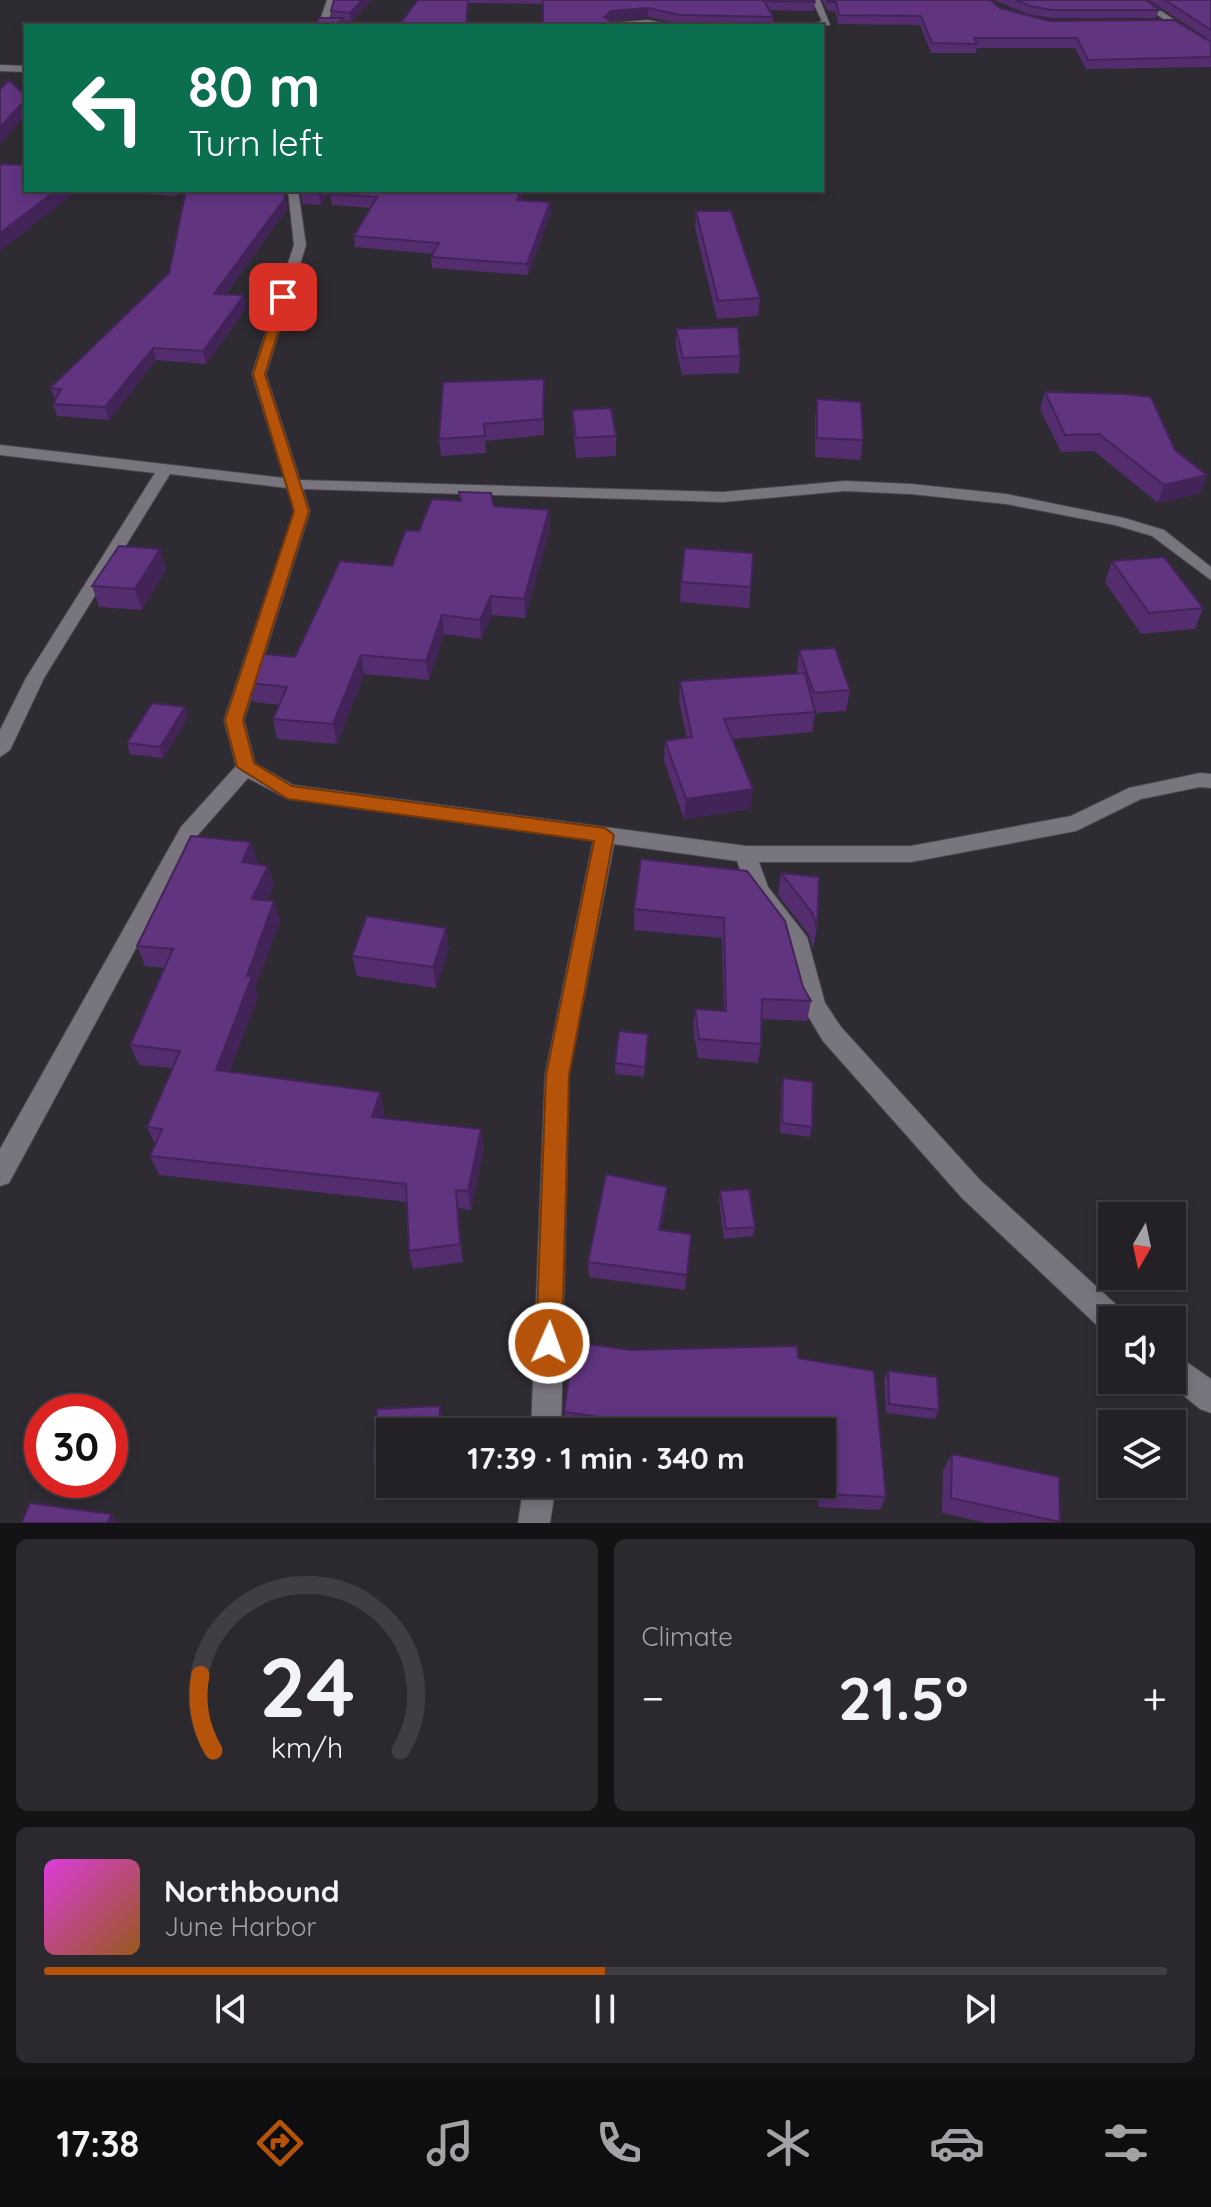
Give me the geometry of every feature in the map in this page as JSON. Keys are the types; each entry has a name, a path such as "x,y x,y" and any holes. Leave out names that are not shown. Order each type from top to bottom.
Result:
{"street":[{"path":"322,24 331,0"},
{"path":"816,0 827,23 821,24"},
{"path":"1140,0 1211,49"},
{"path":"1160,24 1175,23"},
{"path":"630,24 661,24"},
{"path":"0,68 24,69"},
{"path":"293,192 300,245 259,374 302,511 234,720 246,767 288,792 746,854 911,854 1076,823 1136,793 1200,780 1211,781"},
{"path":"0,450 293,484 723,497 845,486 911,489 1006,499 1118,521 1158,533 1211,575"},
{"path":"0,750 35,678 166,468"},
{"path":"0,1174 188,832 246,767"},
{"path":"546,1418 557,1075 605,835"},
{"path":"746,854 758,891 796,937 814,1006 832,1034 971,1189 1098,1307"},
{"path":"1186,1378 1211,1398"},
{"path":"534,1523 538,1498"}],"building":[{"path":"334,0 362,0 350,13 331,11"},
{"path":"418,0 468,0 466,24 400,24"},
{"path":"543,0 814,0 815,2 764,1 773,17 680,15 648,8 611,11 604,17 611,24 543,24"},
{"path":"827,0 990,0 1000,8 1050,21 1174,20 1211,42 1211,57 1088,60 1077,38 974,38 977,44 932,43 921,16 839,15 836,2"},
{"path":"1016,0 1146,0 1159,10 1052,10"},
{"path":"1165,0 1211,0 1211,30"},
{"path":"319,18 343,18 337,24 315,24"},
{"path":"9,80 24,94 24,101 0,127 0,89"},
{"path":"0,164 24,165 24,192 54,192 0,233"},
{"path":"186,192 284,192 285,198 214,294 244,295 203,351 153,348 105,407 53,404 61,389 50,388 169,273"},
{"path":"520,192 517,200 550,202 527,264 431,257 439,243 354,236 377,197 330,194"},
{"path":"696,211 731,211 760,298 718,301"},
{"path":"738,327 740,356 683,358 676,329"},
{"path":"544,379 543,419 484,424 485,436 439,439 443,382"},
{"path":"1045,392 1151,397 1175,450 1207,475 1164,485 1099,434 1065,435"},
{"path":"817,399 861,402 863,440 817,438"},
{"path":"611,408 616,436 576,438 572,410"},
{"path":"459,492 491,493 494,506 549,510 524,599 491,596 480,620 442,615 426,661 361,655 333,724 273,719 287,687 248,683 263,654 295,657 340,561 392,566 406,530 419,531 432,499 461,501"},
{"path":"119,546 160,549 135,589 92,586"},
{"path":"685,548 753,553 751,587 681,582"},
{"path":"1164,557 1203,608 1149,613 1112,561"},
{"path":"835,648 850,690 814,693 799,650"},
{"path":"805,673 815,712 724,719 753,789 686,799 665,741 692,737 680,681"},
{"path":"152,703 185,707 160,747 127,743"},
{"path":"191,836 251,842 242,862 268,866 252,899 274,901 247,976 252,976 216,1070 380,1092 372,1117 481,1129 468,1191 456,1190 460,1244 409,1251 406,1184 150,1156 162,1129 147,1127 180,1051 130,1045 173,949 137,946"},
{"path":"641,859 747,871 785,921 803,987 811,1001 762,999 761,1044 699,1039 695,1009 726,1011 724,918 634,909"},
{"path":"781,873 819,877 817,928 813,914"},
{"path":"367,916 446,928 433,967 352,956"},
{"path":"619,1031 648,1034 645,1067 615,1063"},
{"path":"783,1078 813,1082 812,1127 782,1123"},
{"path":"606,1174 667,1187 659,1230 691,1234 687,1275 588,1262"},
{"path":"749,1189 755,1227 726,1229 720,1191"},
{"path":"574,1342 630,1350 797,1346 798,1358 874,1371 886,1497 836,1495 836,1418 606,1418 564,1412"},
{"path":"888,1371 937,1377 939,1410 889,1404"},
{"path":"440,1406 440,1418 376,1418 377,1409"},
{"path":"376,1422 376,1462 373,1462"},
{"path":"952,1454 1059,1477 1060,1522 951,1498"},
{"path":"30,1503 111,1514 108,1523 21,1523"}],"route":[{"path":"283,297 259,374 302,511 234,720 246,767 288,792 605,835 557,1075 549,1343"}]}
